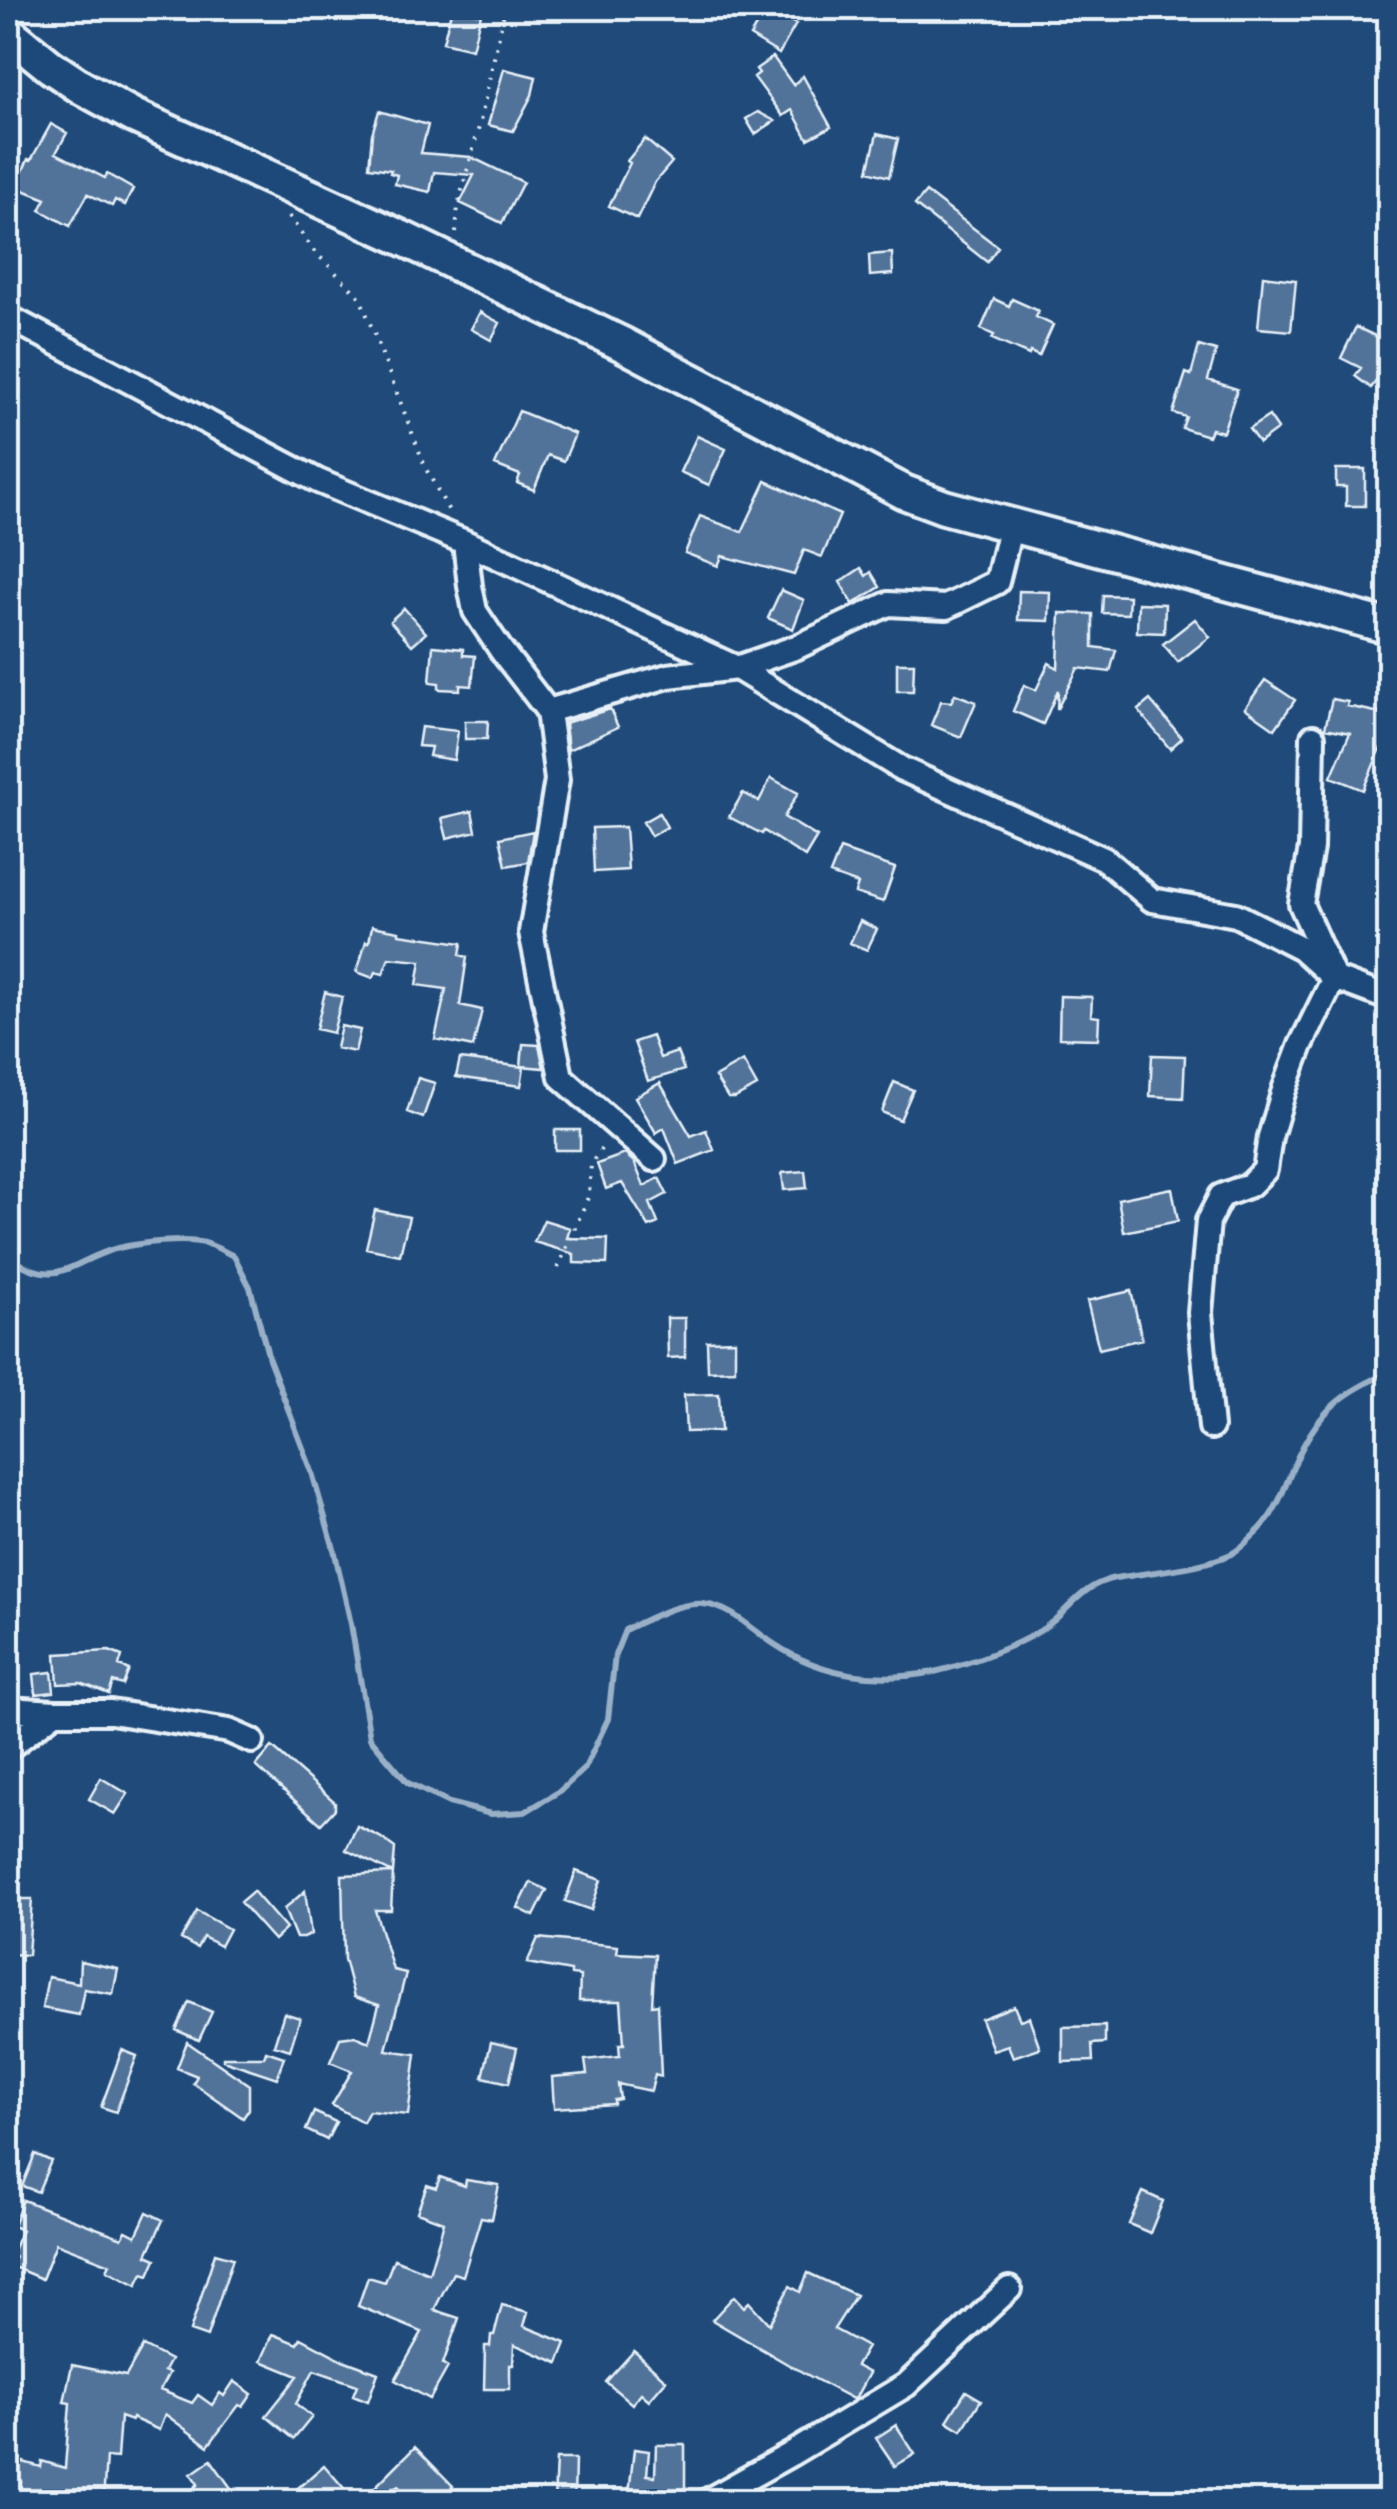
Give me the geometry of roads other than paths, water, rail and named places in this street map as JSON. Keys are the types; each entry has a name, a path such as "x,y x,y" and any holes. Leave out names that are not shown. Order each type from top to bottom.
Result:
{"main road":[{"path":"8,32 81,88 134,116 622,344 904,492 934,504 1390,627"}],"street":[{"path":"8,317 318,480 465,542 737,668 902,769 1104,859 1152,900 1236,915 1301,948 1334,978 1390,998"},
{"path":"548,711 668,676 737,668 797,647 888,604 946,608 997,582 1010,525"},
{"path":"465,542 475,612 548,711 557,780 532,932 561,1077 654,1160"},
{"path":"1313,737 1310,848 1301,904 1334,978"},
{"path":"1211,1427 1200,1313 1208,1221 1220,1196 1250,1185 1265,1170 1284,1090 1334,978"},
{"path":"8,1709 112,1712 229,1731 252,1741"},
{"path":"8,1748 54,1712"},
{"path":"705,2502 906,2386 1010,2289"}],"waterway":[{"path":"8,1256 40,1272 64,1270 118,1248 162,1242 205,1243 234,1256 250,1287 269,1359 311,1469 334,1549 370,1738 408,1783 449,1803 491,1814 525,1812 560,1791 585,1768 608,1719 615,1655 625,1630 643,1621 674,1608 703,1604 732,1614 792,1655 831,1670 892,1677 962,1664 1041,1630 1097,1584 1196,1565 1237,1550 1269,1518 1306,1440 1324,1414 1346,1395 1390,1372"}]}
